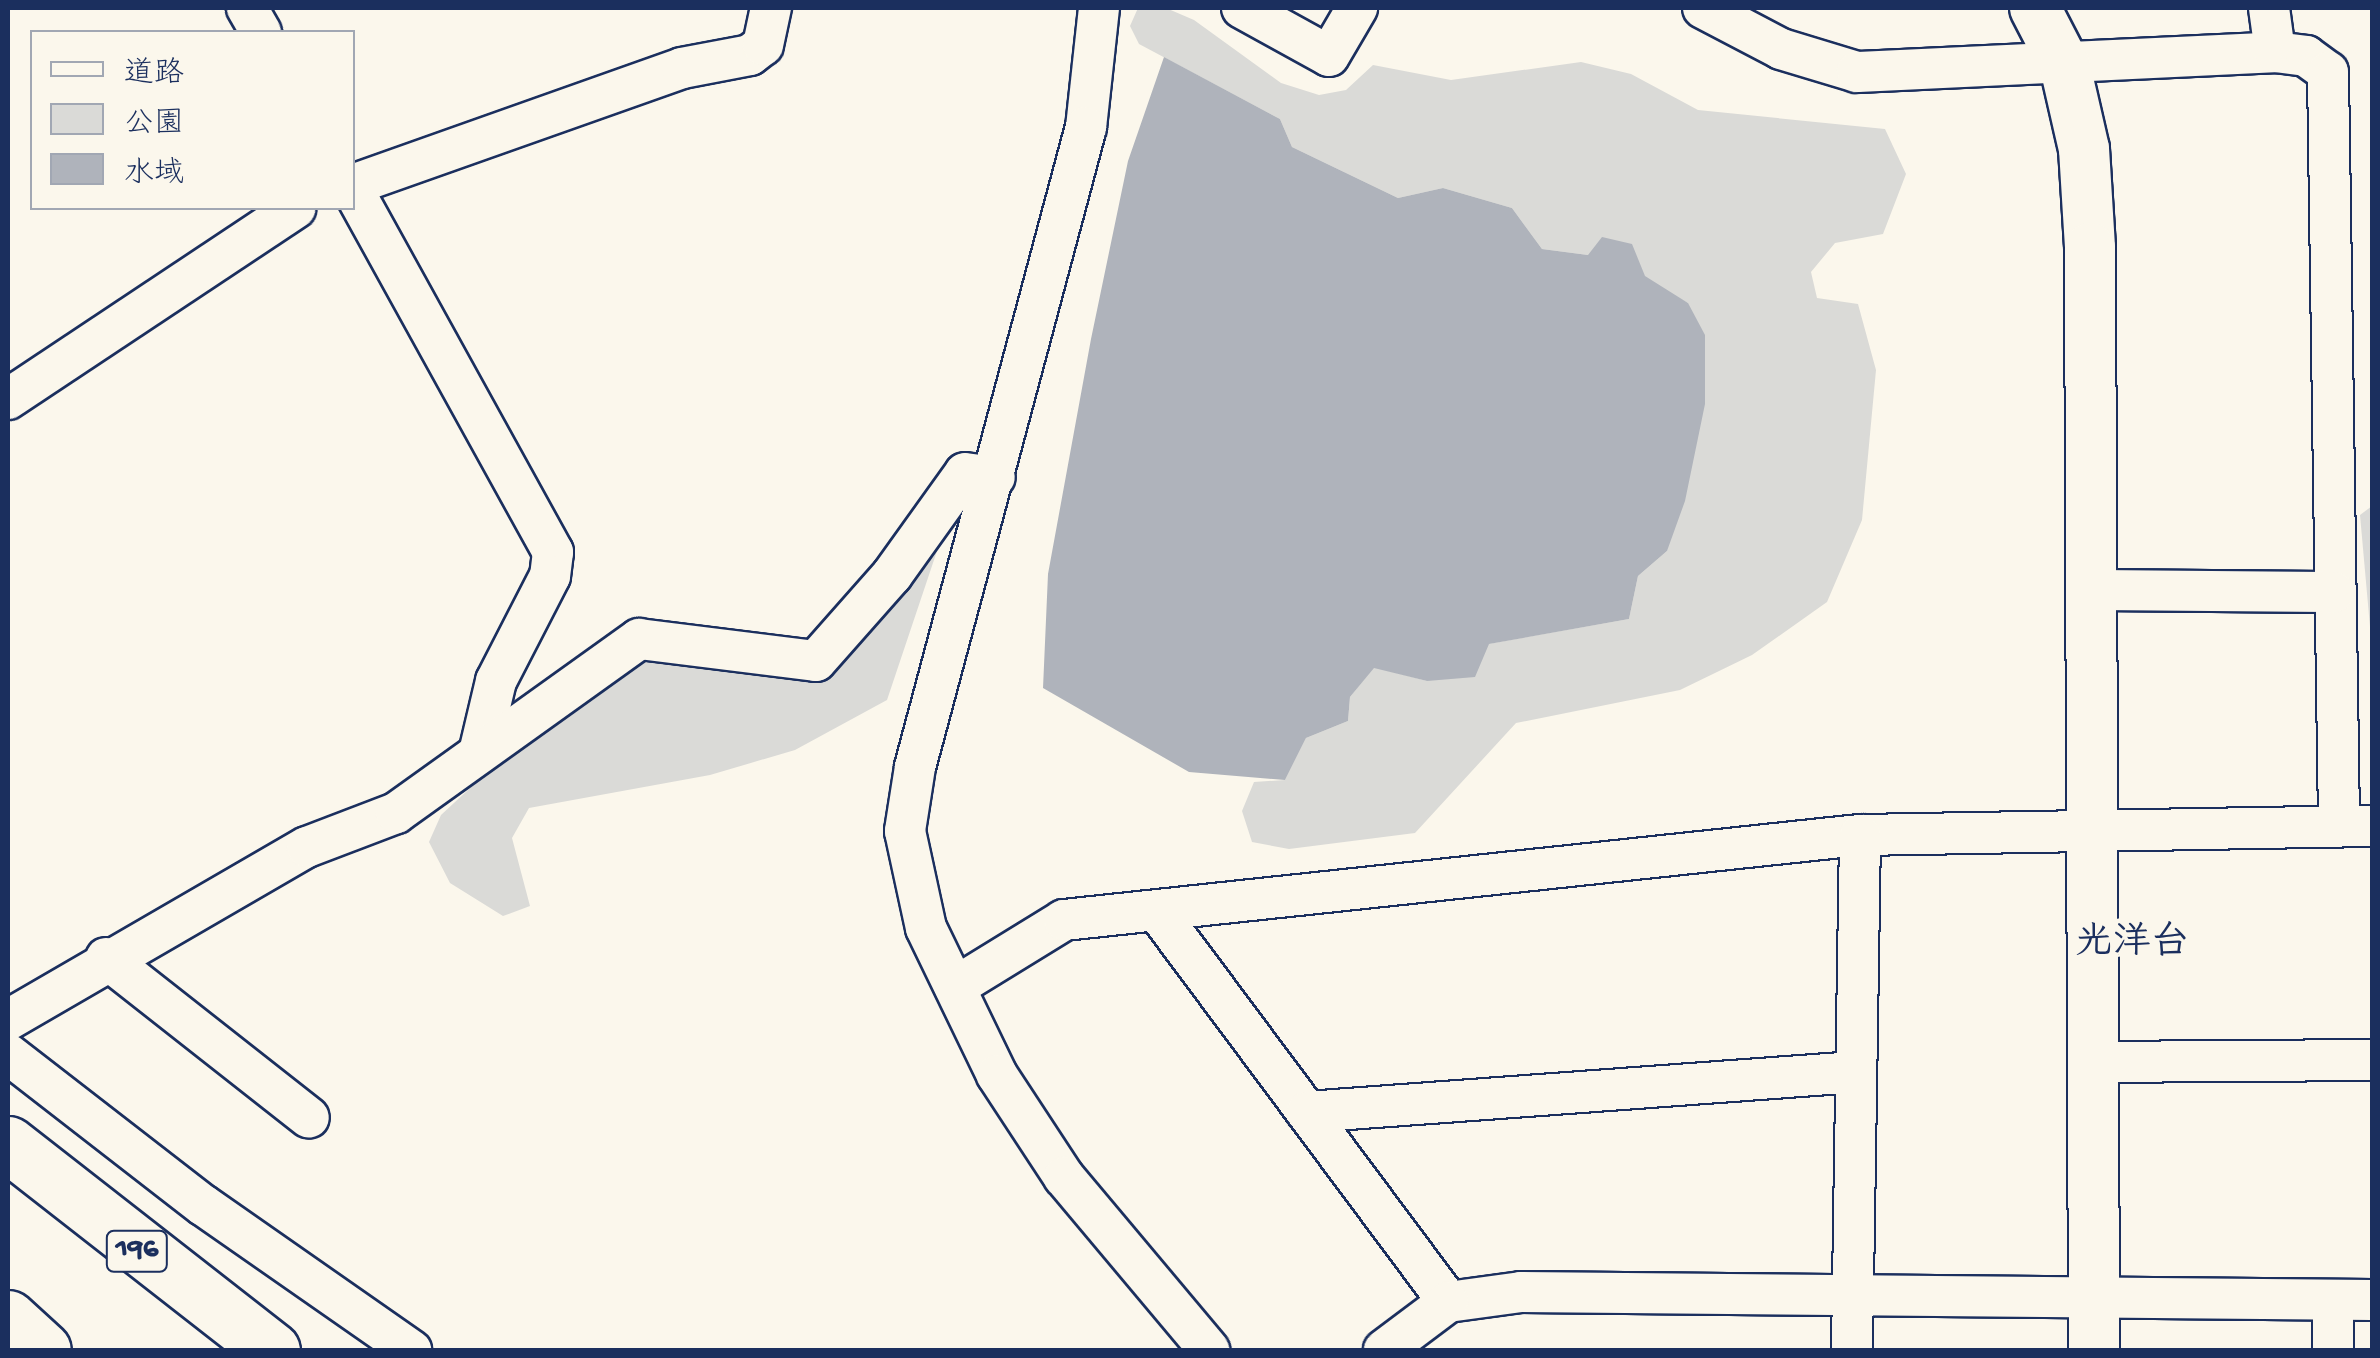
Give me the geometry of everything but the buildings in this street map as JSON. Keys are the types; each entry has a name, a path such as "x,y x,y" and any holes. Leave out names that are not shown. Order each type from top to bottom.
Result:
{"highway":[{"name":"196","path":"8,1144 272,1350"},
{"path":"8,1318 42,1350"}],"street":[{"path":"247,8 260,30"},
{"path":"355,186 682,68 750,55 764,45 771,8"},
{"path":"1098,8 1086,127 916,766 906,832 926,928 1035,1136 1209,1350"},
{"path":"1242,8 1330,56 1357,8"},
{"path":"955,987 1064,920 1860,835 2356,826 2334,592 2328,72 2306,56 2275,52 2065,66 1857,72 1781,48 1703,8"},
{"path":"2036,8 2065,66 2084,149 2090,248 2094,1350"},
{"path":"2269,8 2275,52"},
{"path":"355,192 553,552 550,576 496,681 479,753"},
{"path":"8,400 293,210"},
{"path":"8,1020 106,958 307,847 396,813 638,640 816,661 892,575 965,473 995,477"},
{"path":"2090,590 2334,592"},
{"path":"1852,1350 1860,835"},
{"path":"1158,911 1448,1302"},
{"path":"106,958 309,1118"},
{"path":"8,1054 203,1205 411,1350"},
{"path":"2092,1062 2372,1060"},
{"path":"1307,1112 1856,1072"},
{"path":"1384,1350 1448,1302 1521,1292 2353,1300 2333,1350"}],"green space":[{"path":"1138,8 1166,8 1194,20 1281,83 1319,95 1346,90 1373,65 1451,80 1581,62 1631,74 1698,110 1885,129 1906,174 1883,234 1835,243 1811,272 1817,298 1858,304 1876,370 1862,520 1827,602 1752,655 1680,690 1516,723 1415,833 1289,849 1252,842 1242,811 1254,782 1285,780 1306,738 1348,721 1350,697 1374,667 1427,681 1488,644 1629,619 1638,576 1667,551 1688,303 1588,255 1542,249 1512,208 1443,188 1398,198 1292,147 1280,119 1139,44 1130,26"},
{"path":"2372,506 2372,649 2360,515"},
{"path":"920,539 937,551 887,700 795,750 710,775 529,808 512,838 530,906 503,916 450,883 429,842 441,815 536,727 637,654 768,676 804,671"}],"water":[{"path":"1164,57 1280,119 1292,147 1398,198 1443,188 1512,208 1542,249 1588,255 1602,237 1632,244 1645,276 1688,303 1705,335 1705,404 1685,501 1667,551 1638,576 1629,619 1489,644 1475,677 1427,681 1374,668 1350,697 1348,721 1306,738 1285,780 1189,772 1043,688 1048,574 1091,339 1128,161"}],"district":[{"name":"光洋台","path":"2132,946"}]}
